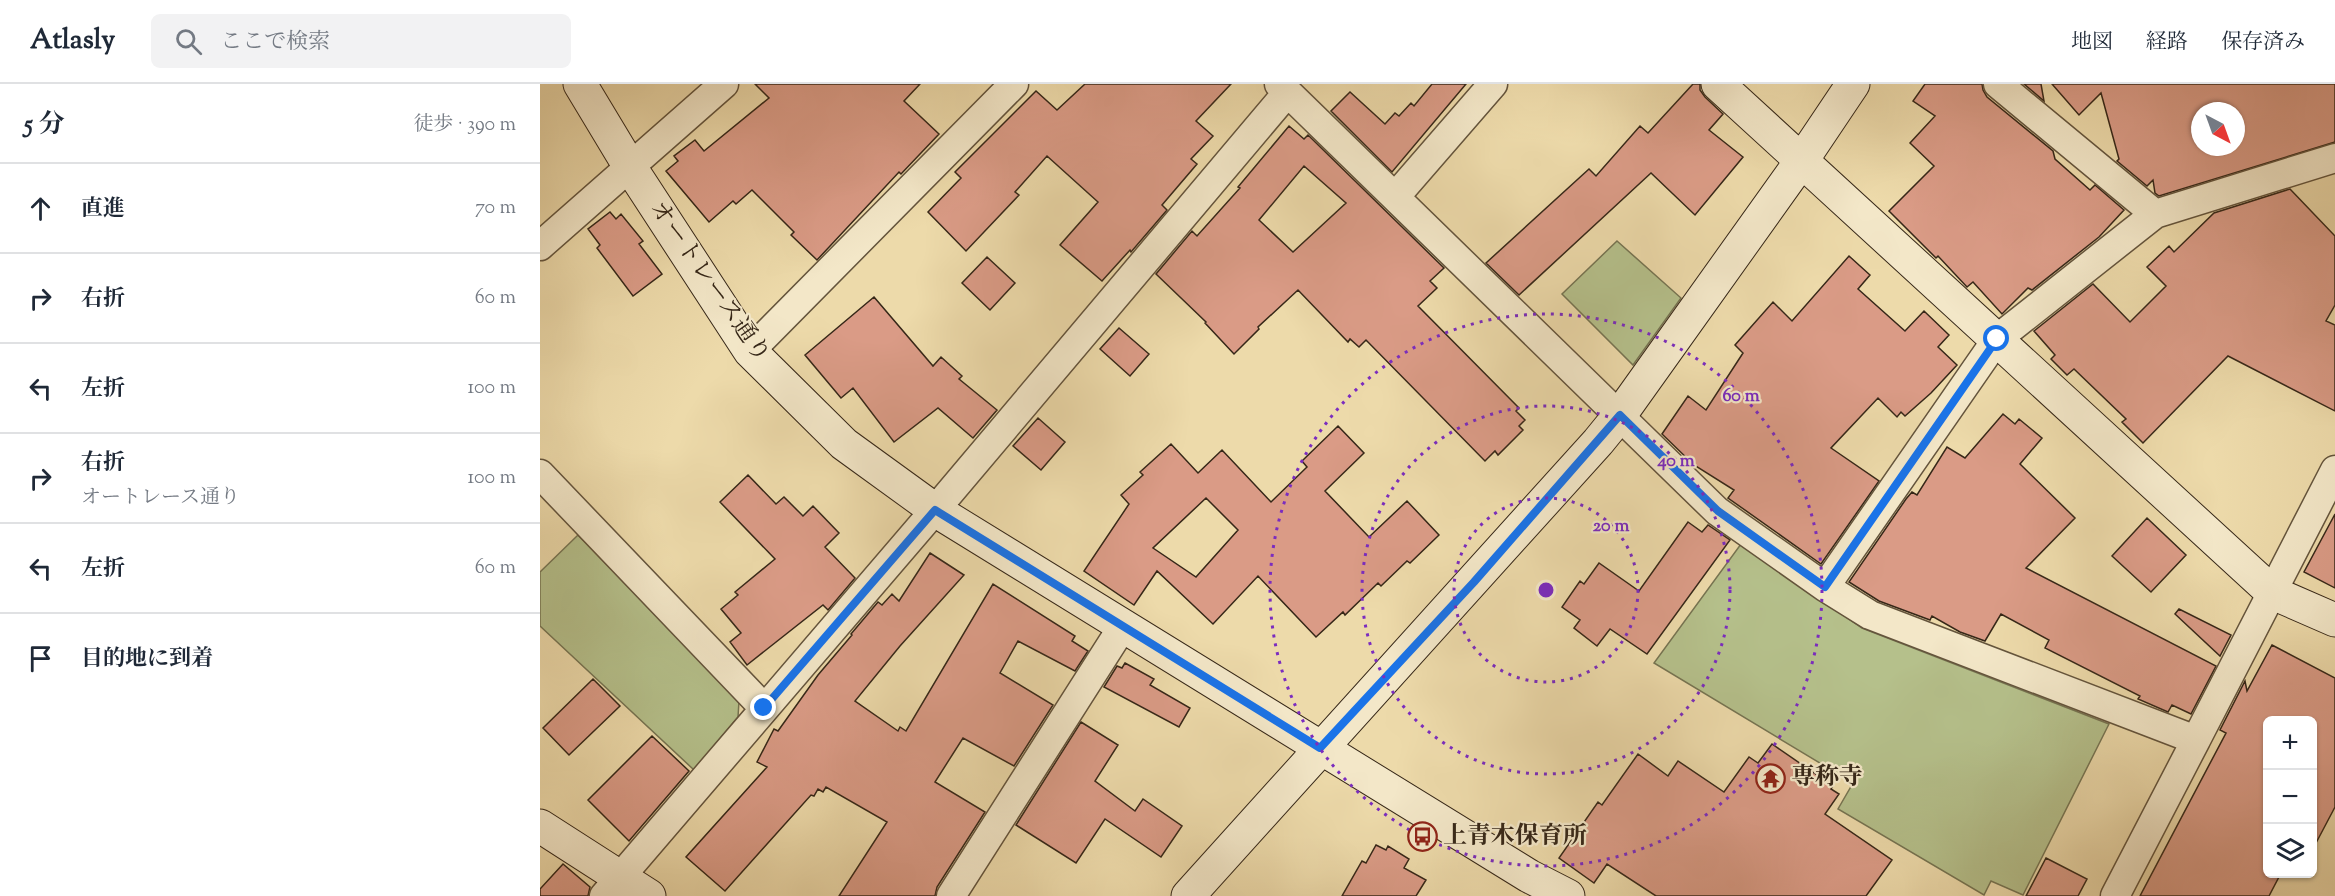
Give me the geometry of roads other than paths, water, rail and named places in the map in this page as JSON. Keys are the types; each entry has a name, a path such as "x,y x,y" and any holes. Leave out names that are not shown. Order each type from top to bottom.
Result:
{"street":[{"name":"オートレース通り","path":"580,84 630,167 750,351 844,444 935,510 1529,876 1568,896"},
{"path":"540,246 724,84"},
{"path":"750,351 1014,84"},
{"path":"1395,197 1493,84"},
{"path":"1718,84 2273,593 2335,620"},
{"path":"1188,896 1320,748 1474,582 1620,415 1854,84"},
{"path":"1998,84 2155,214"},
{"path":"612,886 935,510 1283,88 1718,511 1825,587 1870,615 2196,740"},
{"path":"1825,587 1997,339 2155,214 2335,158"},
{"path":"2115,896 2335,470"},
{"path":"540,474 764,708"},
{"path":"951,896 1123,626"},
{"path":"540,826 612,886 649,896"}],"place":[{"name":"専称寺","path":"1770,778"},
{"name":"上青木保育所","path":"1422,837"}]}
